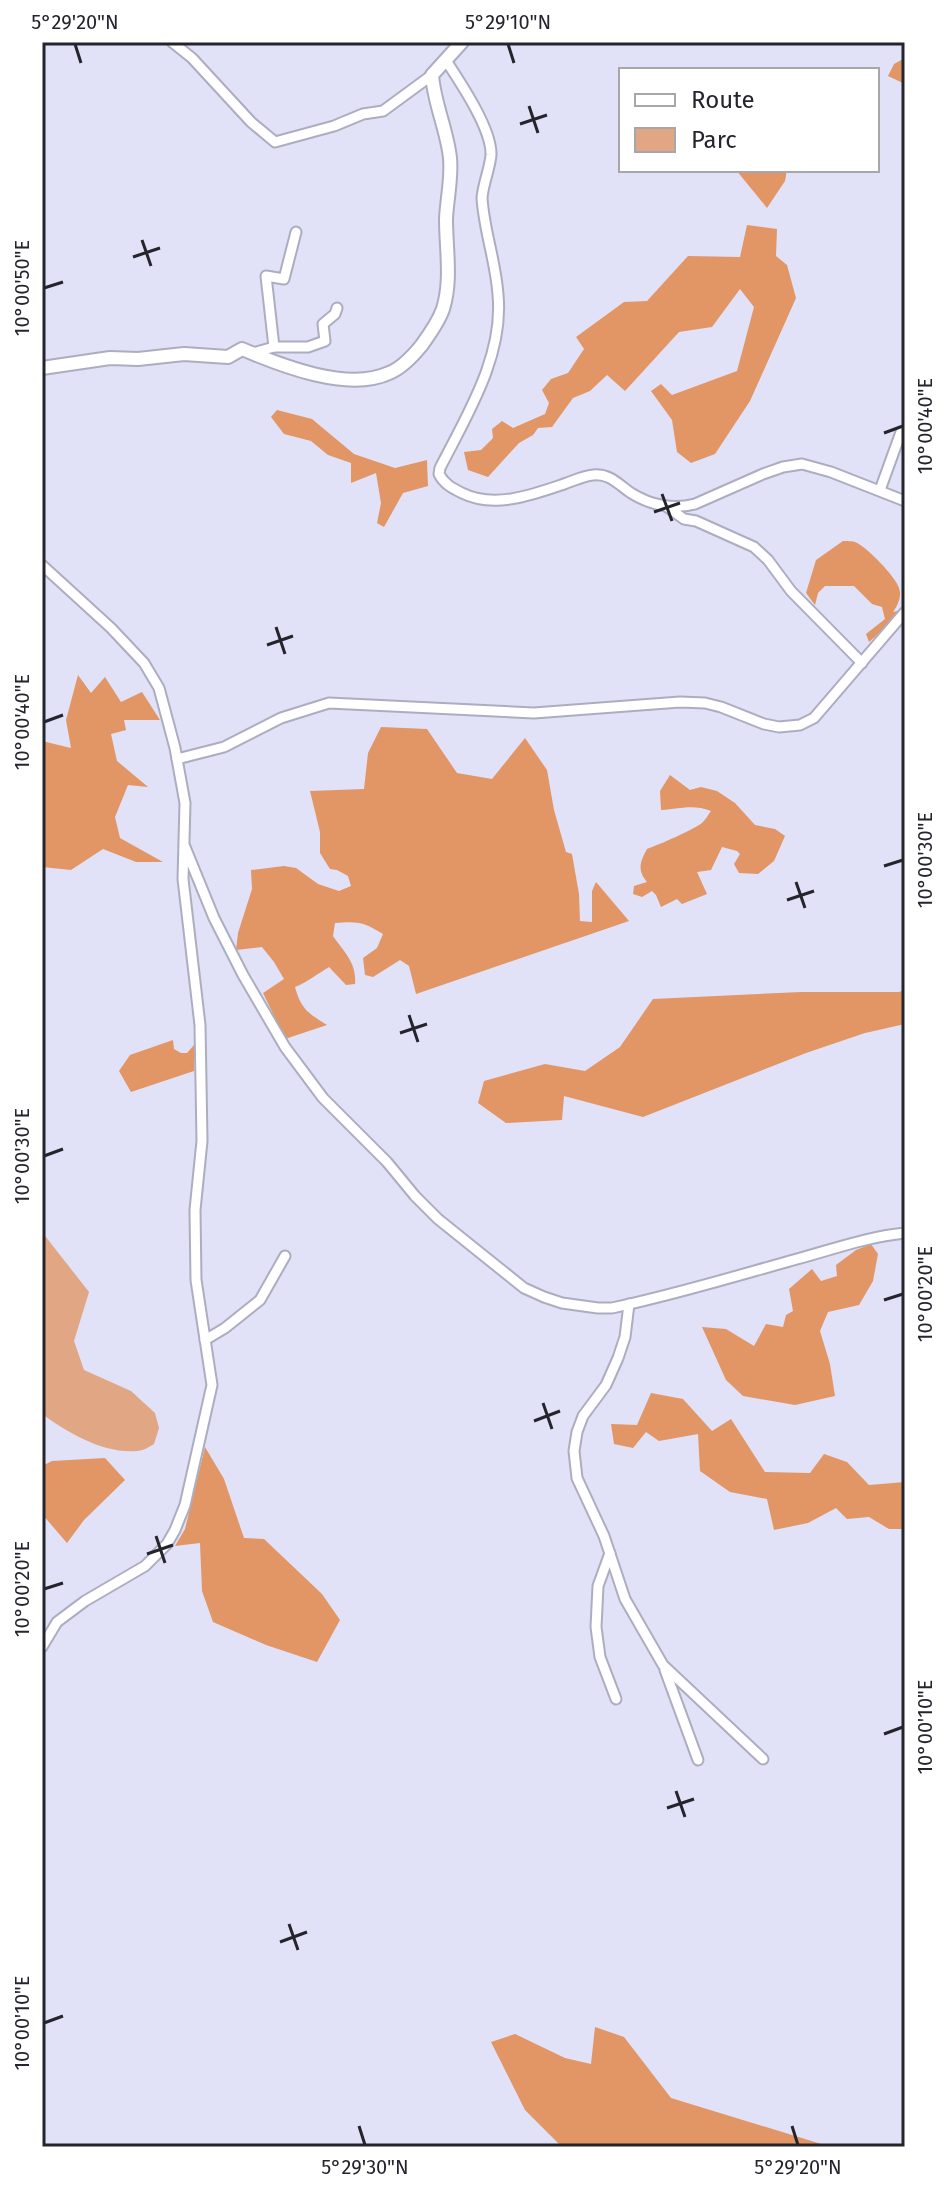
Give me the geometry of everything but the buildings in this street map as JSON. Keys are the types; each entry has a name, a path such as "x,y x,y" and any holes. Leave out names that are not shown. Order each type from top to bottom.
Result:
{"street":[{"path":"172,42 183,46 251,122 275,142 334,126 363,114 383,111 432,75 462,42"},
{"path":"445,59 467,95 490,146 491,158 482,198 499,311 496,338 484,377 440,468 441,479 466,495 498,501 531,495 586,475 606,475 642,500 686,507 763,474 802,464 905,501"},
{"path":"42,368 110,358 138,359 184,354 228,357 242,349 299,371 345,379 375,378 398,369 428,335 443,308 447,286 448,145 432,75"},
{"path":"274,347 266,276 284,279 296,232"},
{"path":"252,354 274,347 308,347 325,341 323,324 335,314 337,308"},
{"path":"880,490 901,432 905,432"},
{"path":"666,506 684,519 696,521 754,547 791,591 862,663"},
{"path":"42,565 111,628 151,673 167,714 177,759 185,803 183,879 200,1025 202,1131 196,1196 195,1259 212,1385 185,1505 175,1530 159,1553 145,1566 57,1622 42,1647"},
{"path":"177,759 224,747 281,718 329,703 534,713 654,703 692,703 721,707 771,726 789,727 814,718 905,612"},
{"path":"184,844 230,949 285,1047 323,1098 387,1162 415,1196 456,1234 524,1288 544,1297 581,1306 612,1308 808,1256 848,1242 905,1233"},
{"path":"205,1340 260,1300 285,1256"},
{"path":"629,1304 625,1337 618,1358 606,1385 583,1416 574,1451 577,1478 596,1515 625,1599 663,1665 698,1760"},
{"path":"610,1553 598,1586 596,1627 600,1657 616,1699"},
{"path":"663,1665 763,1759"}],"green space":[{"path":"42,1232 89,1292 74,1341 84,1370 131,1391 155,1413 159,1428 154,1444 146,1449 125,1451 99,1446 42,1414"}],"shaded area":[{"path":"905,58 905,84 888,76 894,64"},
{"path":"738,172 787,172 785,181 767,208"},
{"path":"747,225 777,229 776,256 787,265 796,298 750,401 715,454 691,463 677,452 672,420 651,391 661,384 672,395 737,371 754,307 740,289 712,327 679,332 625,391 607,375 590,391 573,398 552,427 538,428 519,443 488,477 468,470 464,452 481,450 493,438 492,429 502,421 513,428 545,414 549,403 542,390 551,379 568,373 584,349 576,337 624,302 647,301 688,256 740,257"},
{"path":"277,410 312,419 354,454 395,468 427,460 428,486 403,493 384,527 377,523 381,503 376,473 351,483 351,463 328,455 311,441 284,434 271,417"},
{"path":"843,541 855,542 866,549 897,583 900,591 893,612 901,610 897,617 869,642 866,634 885,619 882,607 872,604 854,586 825,586 818,593 815,605 806,593 816,560"},
{"path":"78,675 91,693 105,677 121,702 142,692 160,720 124,720 126,730 111,734 117,761 148,787 128,785 115,817 120,838 163,862 136,862 103,849 71,870 42,867 42,741 71,748 66,720"},
{"path":"381,727 427,729 457,773 492,779 525,738 547,770 566,852 572,854 580,921 592,922 592,891 596,882 629,921 416,994 409,966 400,960 373,977 365,975 363,958 377,948 383,934 360,923 335,923 333,936 352,964 355,984 346,985 329,967 295,987 306,1010 327,1025 285,1039 263,993 284,979 262,947 236,950 252,889 251,870 284,866 296,868 318,884 339,891 351,886 348,876 330,869 320,853 320,832 310,791 364,789 368,753"},
{"path":"670,775 690,790 701,787 717,791 735,803 755,825 775,829 785,836 774,861 758,874 739,873 734,864 740,854 722,847 711,870 697,872 707,894 682,904 677,899 661,907 652,891 642,897 633,894 634,886 647,882 641,866 647,849 699,825 711,811 693,807 661,810 660,791"},
{"path":"905,990 905,1024 865,1033 806,1053 643,1117 564,1096 562,1120 506,1123 478,1103 484,1081 545,1064 585,1071 620,1047 653,999"},
{"path":"173,1040 174,1049 181,1053 187,1053 194,1045 194,1071 131,1092 119,1071 130,1055"},
{"path":"871,1244 878,1254 873,1281 859,1305 828,1312 820,1331 835,1396 795,1405 743,1396 726,1380 702,1327 726,1329 754,1346 766,1324 783,1327 786,1315 793,1311 789,1289 812,1269 821,1281 837,1276 836,1265 856,1250"},
{"path":"651,1393 683,1399 712,1431 731,1419 765,1472 810,1473 824,1454 847,1462 869,1485 905,1482 905,1529 889,1529 869,1517 847,1519 836,1508 808,1523 774,1530 767,1499 730,1492 700,1471 698,1434 659,1441 646,1432 633,1448 614,1444 611,1424 637,1425"},
{"path":"205,1447 224,1479 244,1538 264,1539 322,1594 340,1620 317,1662 266,1645 213,1622 202,1591 200,1543 175,1546 185,1529"},
{"path":"105,1458 125,1480 84,1520 67,1543 42,1514 42,1466 52,1461"},
{"path":"595,2027 624,2037 671,2098 831,2147 562,2147 525,2110 491,2042 515,2034 565,2058 591,2064"}]}
